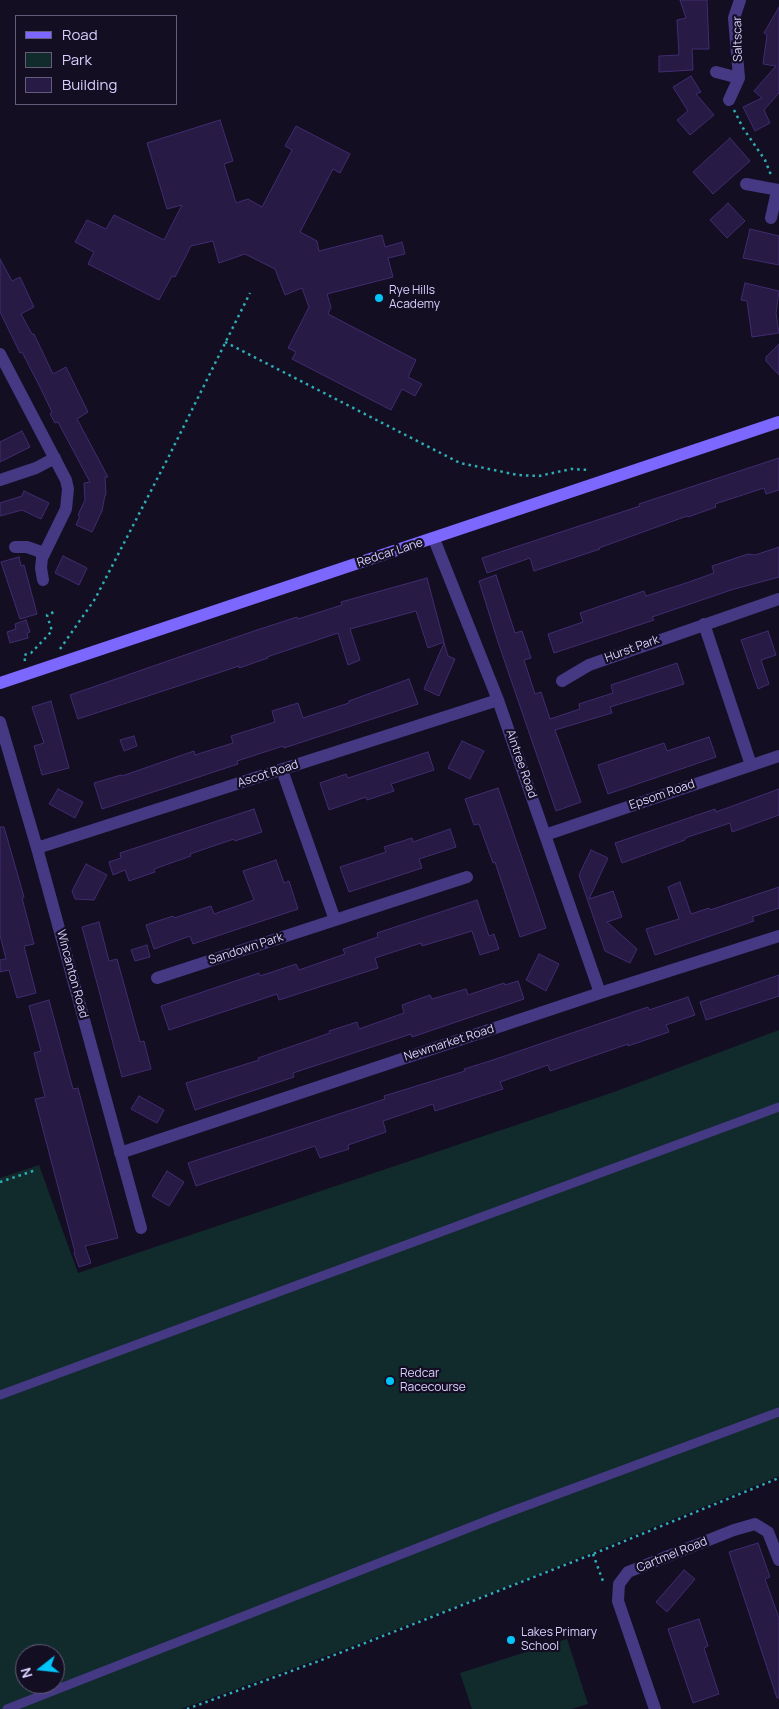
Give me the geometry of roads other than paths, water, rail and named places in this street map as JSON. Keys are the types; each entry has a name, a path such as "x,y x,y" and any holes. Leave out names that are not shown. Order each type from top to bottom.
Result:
{"main road":[{"name":"Redcar Lane","path":"0,683 44,670 779,422"}],"street":[{"name":"Saltscar","path":"729,100 739,78 734,18 740,0"},
{"name":"Saltscar","path":"716,72 739,78"},
{"path":"746,184 778,191 771,218"},
{"path":"0,354 55,458 66,480 68,489 66,509 44,554 41,568 44,580"},
{"path":"0,480 36,468 55,458"},
{"name":"Aintree Road","path":"434,539 498,700 600,993"},
{"path":"14,547 26,547 44,554"},
{"name":"Hurst Park","path":"562,681 589,665 779,599"},
{"path":"704,624 751,764"},
{"name":"Ascot Road","path":"37,848 498,700"},
{"name":"Wincanton Road","path":"0,722 37,848 141,1228"},
{"name":"Epsom Road","path":"545,835 779,756"},
{"path":"282,770 335,920"},
{"name":"Sandown Park","path":"158,978 467,877"},
{"name":"Newmarket Road","path":"120,1153 600,993 779,936"},
{"name":"Cartmel Road","path":"655,1709 618,1601 619,1584 628,1572 734,1530 756,1524 768,1532 779,1560"}],"lane":[{"path":"0,1395 779,1107"},
{"path":"7,1709 504,1514 779,1412"}],"place":[{"name":"Rye Hills Academy","path":"379,298"},
{"name":"Redcar Racecourse","path":"390,1381"},
{"name":"Lakes Primary School","path":"511,1640"}]}
